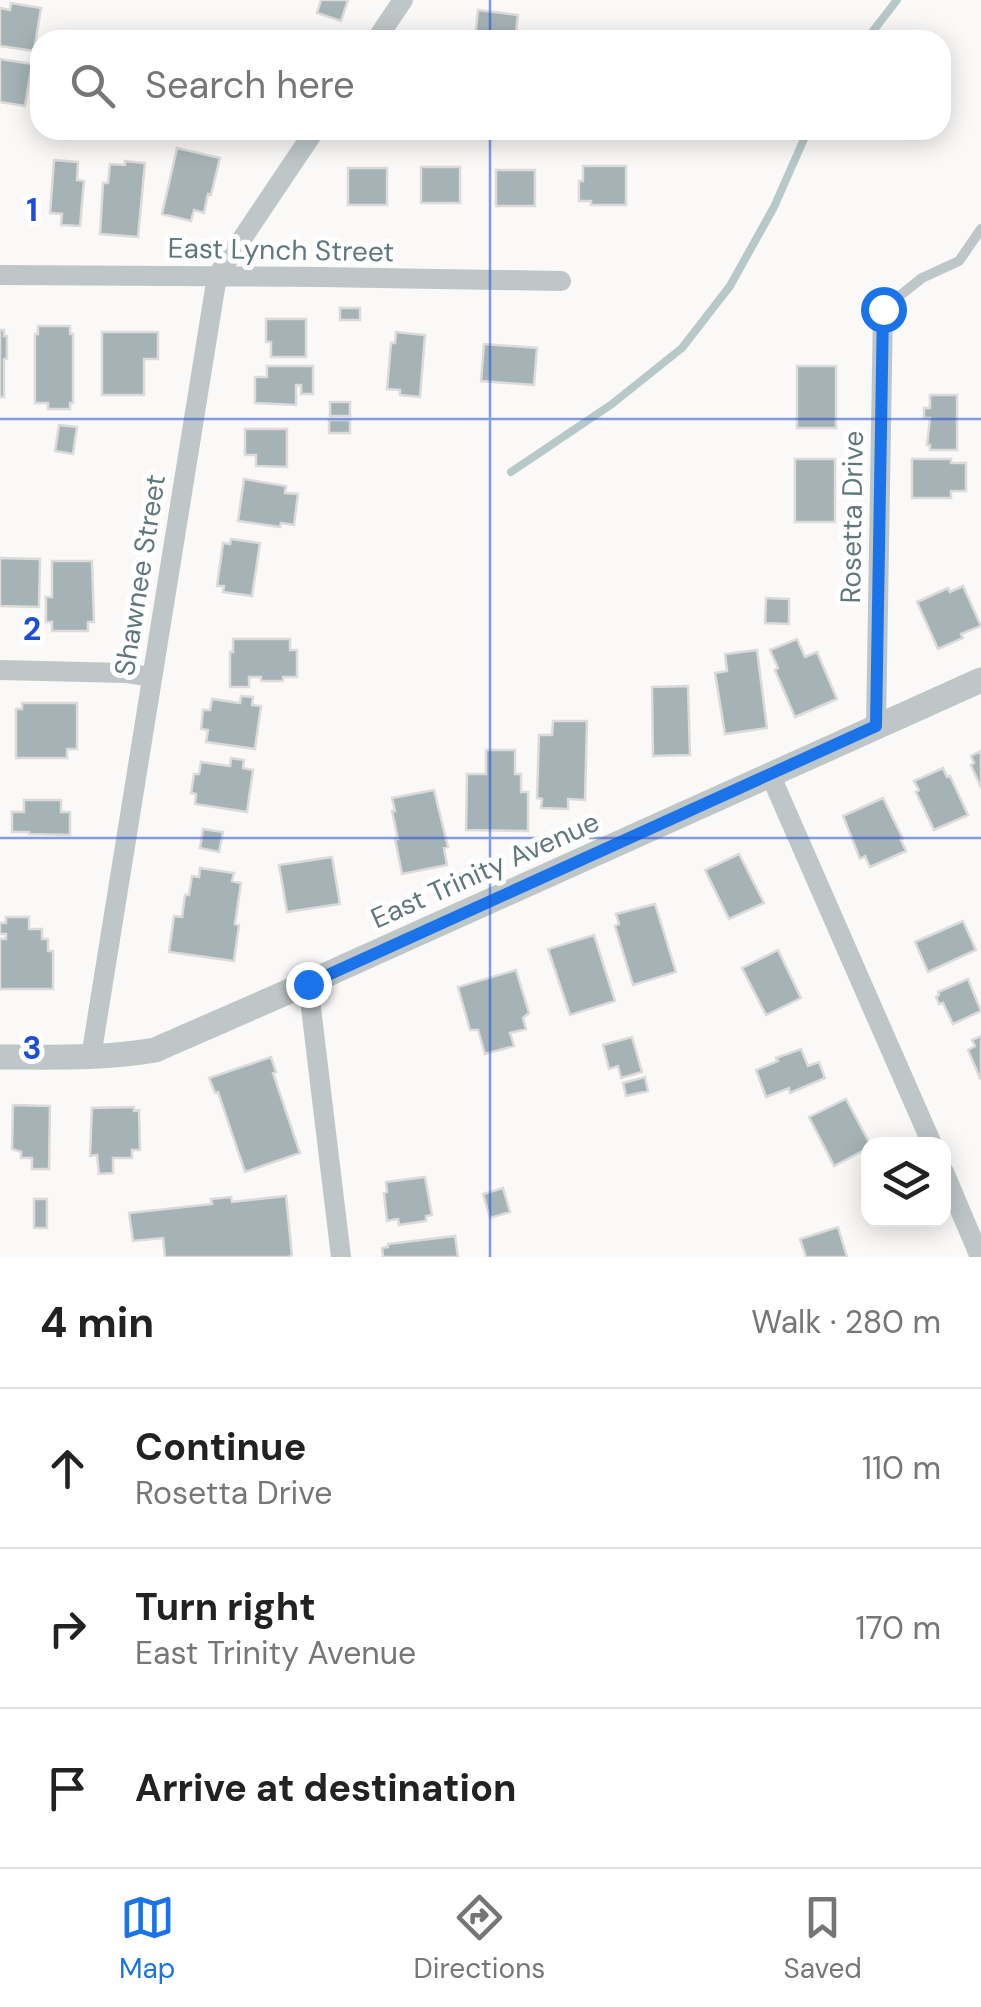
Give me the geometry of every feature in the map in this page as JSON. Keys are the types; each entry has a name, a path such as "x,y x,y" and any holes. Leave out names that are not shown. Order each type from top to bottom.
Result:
{"street":[{"path":"383,30 403,0"},
{"name":"Shawnee Street","path":"91,1057 217,276 308,140"},
{"name":"East Lynch Street","path":"0,275 561,281"},
{"name":"Rosetta Drive","path":"876,726 883,309"},
{"path":"0,670 152,676"},
{"name":"East Trinity Avenue","path":"0,1057 91,1057 155,1050 981,680"},
{"path":"770,774 929,1137"},
{"path":"308,984 341,1257"},
{"path":"951,1189 980,1257"}],"lane":[{"path":"883,309 922,278 959,260 981,229"}],"building":[{"path":"321,0 348,0 341,21 317,13"},
{"path":"11,3 41,8 37,30 30,30 30,50 0,46 0,8 10,10"},
{"path":"478,10 518,15 516,30 476,30"},
{"path":"0,59 30,64 25,106 0,102"},
{"path":"177,148 220,158 204,213 194,210 191,221 162,214"},
{"path":"54,160 78,162 77,180 84,181 80,226 61,225 62,214 50,213"},
{"path":"125,161 145,163 138,237 100,234 103,183 108,183 110,164 125,165"},
{"path":"583,166 626,166 626,205 579,201"},
{"path":"421,167 460,167 460,203 421,203"},
{"path":"348,168 387,168 387,205 348,205"},
{"path":"496,170 535,170 535,206 496,206"},
{"path":"340,308 360,308 360,320 340,320"},
{"path":"266,319 306,319 306,357 271,357 271,342 266,342"},
{"path":"38,326 70,326 70,409 48,409 48,403 35,403"},
{"path":"0,330 7,336 4,397 0,397"},
{"path":"102,332 158,332 158,359 144,359 144,395 102,395"},
{"path":"396,332 425,335 420,397 387,389 391,343 395,343"},
{"path":"484,344 537,348 534,385 481,381"},
{"path":"267,366 313,366 313,394 301,394 301,385 296,385 296,405 255,403 255,377 267,377"},
{"path":"797,366 836,366 836,428 797,428"},
{"path":"930,395 957,395 957,450 930,450 927,445 930,418 924,418 924,408 930,408"},
{"path":"330,402 350,402 350,416 330,416"},
{"path":"329,420 350,420 350,433 329,433"},
{"path":"59,425 77,427 73,454 55,451"},
{"path":"245,429 287,429 287,467 256,466 256,455 245,455"},
{"path":"795,459 835,459 835,522 795,522"},
{"path":"912,459 966,463 966,491 951,491 951,498 912,498"},
{"path":"244,479 286,486 285,493 298,494 294,525 238,521"},
{"path":"231,539 260,543 252,596 223,592 224,586 217,586 223,543 230,544"},
{"path":"0,558 40,559 39,607 0,606"},
{"path":"52,561 92,561 94,622 88,622 88,631 52,631 52,622 46,622 46,597 52,597"},
{"path":"963,586 981,626 938,649 917,602 948,588 950,592"},
{"path":"766,598 789,599 789,624 765,623"},
{"path":"233,639 290,639 290,650 297,650 297,677 261,681 261,677 249,677 249,687 230,687"},
{"path":"797,639 805,657 817,652 837,699 795,717 770,650"},
{"path":"757,650 767,728 725,734 715,673 727,671 725,654"},
{"path":"688,686 690,755 653,756 652,687"},
{"path":"241,696 253,697 252,705 261,706 255,749 206,742 208,730 201,729 203,710 210,710 212,699 240,703"},
{"path":"22,703 77,703 77,749 67,749 67,758 16,758 16,709 22,709"},
{"path":"553,721 587,721 585,800 568,799 568,809 541,808 542,799 537,798 539,735 552,735"},
{"path":"486,750 515,750 515,774 521,774 521,792 528,792 528,831 466,830 467,774 486,774"},
{"path":"981,751 981,788 971,756"},
{"path":"231,758 244,760 243,768 253,770 247,812 195,804 196,794 191,793 201,762 230,766"},
{"path":"943,768 968,815 934,830 914,781"},
{"path":"434,790 448,847 444,848 447,865 402,874 392,798"},
{"path":"883,798 906,851 870,867 865,856 860,859 843,816"},
{"path":"24,800 61,800 61,812 70,812 70,835 12,832 12,812 24,812"},
{"path":"203,829 223,832 219,852 200,848"},
{"path":"739,854 764,903 729,919 705,870"},
{"path":"332,857 340,904 287,912 279,865"},
{"path":"200,868 234,873 232,881 241,883 234,961 169,952 174,916 182,917 185,895 189,895 192,876 199,877"},
{"path":"655,904 676,972 633,985 615,926 619,924 616,914"},
{"path":"6,917 29,917 29,929 42,929 42,939 48,939 48,951 53,951 53,989 0,989 0,939 6,939 6,934 0,934 0,923 6,923"},
{"path":"963,921 976,950 928,972 915,942"},
{"path":"594,935 615,1001 570,1015 548,949"},
{"path":"778,950 801,998 766,1015 742,968"},
{"path":"516,970 529,1013 523,1018 526,1029 510,1033 514,1046 485,1054 478,1030 470,1030 458,987"},
{"path":"968,979 981,1011 953,1024 936,997 938,992"},
{"path":"981,1036 980,1078 968,1050 975,1046 972,1040"},
{"path":"632,1037 642,1072 621,1078 618,1066 609,1069 603,1045"},
{"path":"801,1049 808,1066 819,1062 825,1078 790,1093 789,1088 766,1097 756,1070"},
{"path":"271,1057 300,1153 245,1172 218,1092 215,1093 209,1078"},
{"path":"645,1077 648,1091 626,1096 623,1083"},
{"path":"846,1099 866,1137 861,1137 861,1152 834,1166 809,1117"},
{"path":"13,1105 50,1106 49,1169 32,1169 32,1158 21,1158 21,1152 12,1149"},
{"path":"134,1107 134,1111 139,1110 140,1150 132,1150 132,1158 113,1158 113,1173 99,1174 97,1155 90,1156 92,1108"},
{"path":"425,1177 432,1215 426,1216 426,1221 399,1225 398,1219 387,1221 386,1182"},
{"path":"503,1188 510,1212 490,1218 483,1194"},
{"path":"286,1196 292,1255 288,1257 165,1257 163,1238 133,1241 129,1213 212,1204 211,1199 231,1197 232,1202"},
{"path":"34,1199 47,1199 47,1228 34,1228"},
{"path":"838,1227 847,1257 806,1257 800,1239"},
{"path":"455,1236 458,1257 383,1257 382,1248 388,1244"}],"waterway":[{"path":"874,30 897,0"},
{"path":"511,472 612,404 682,348 730,286 774,207 804,140"}],"route":[{"path":"308,984 876,726 883,309"}]}
